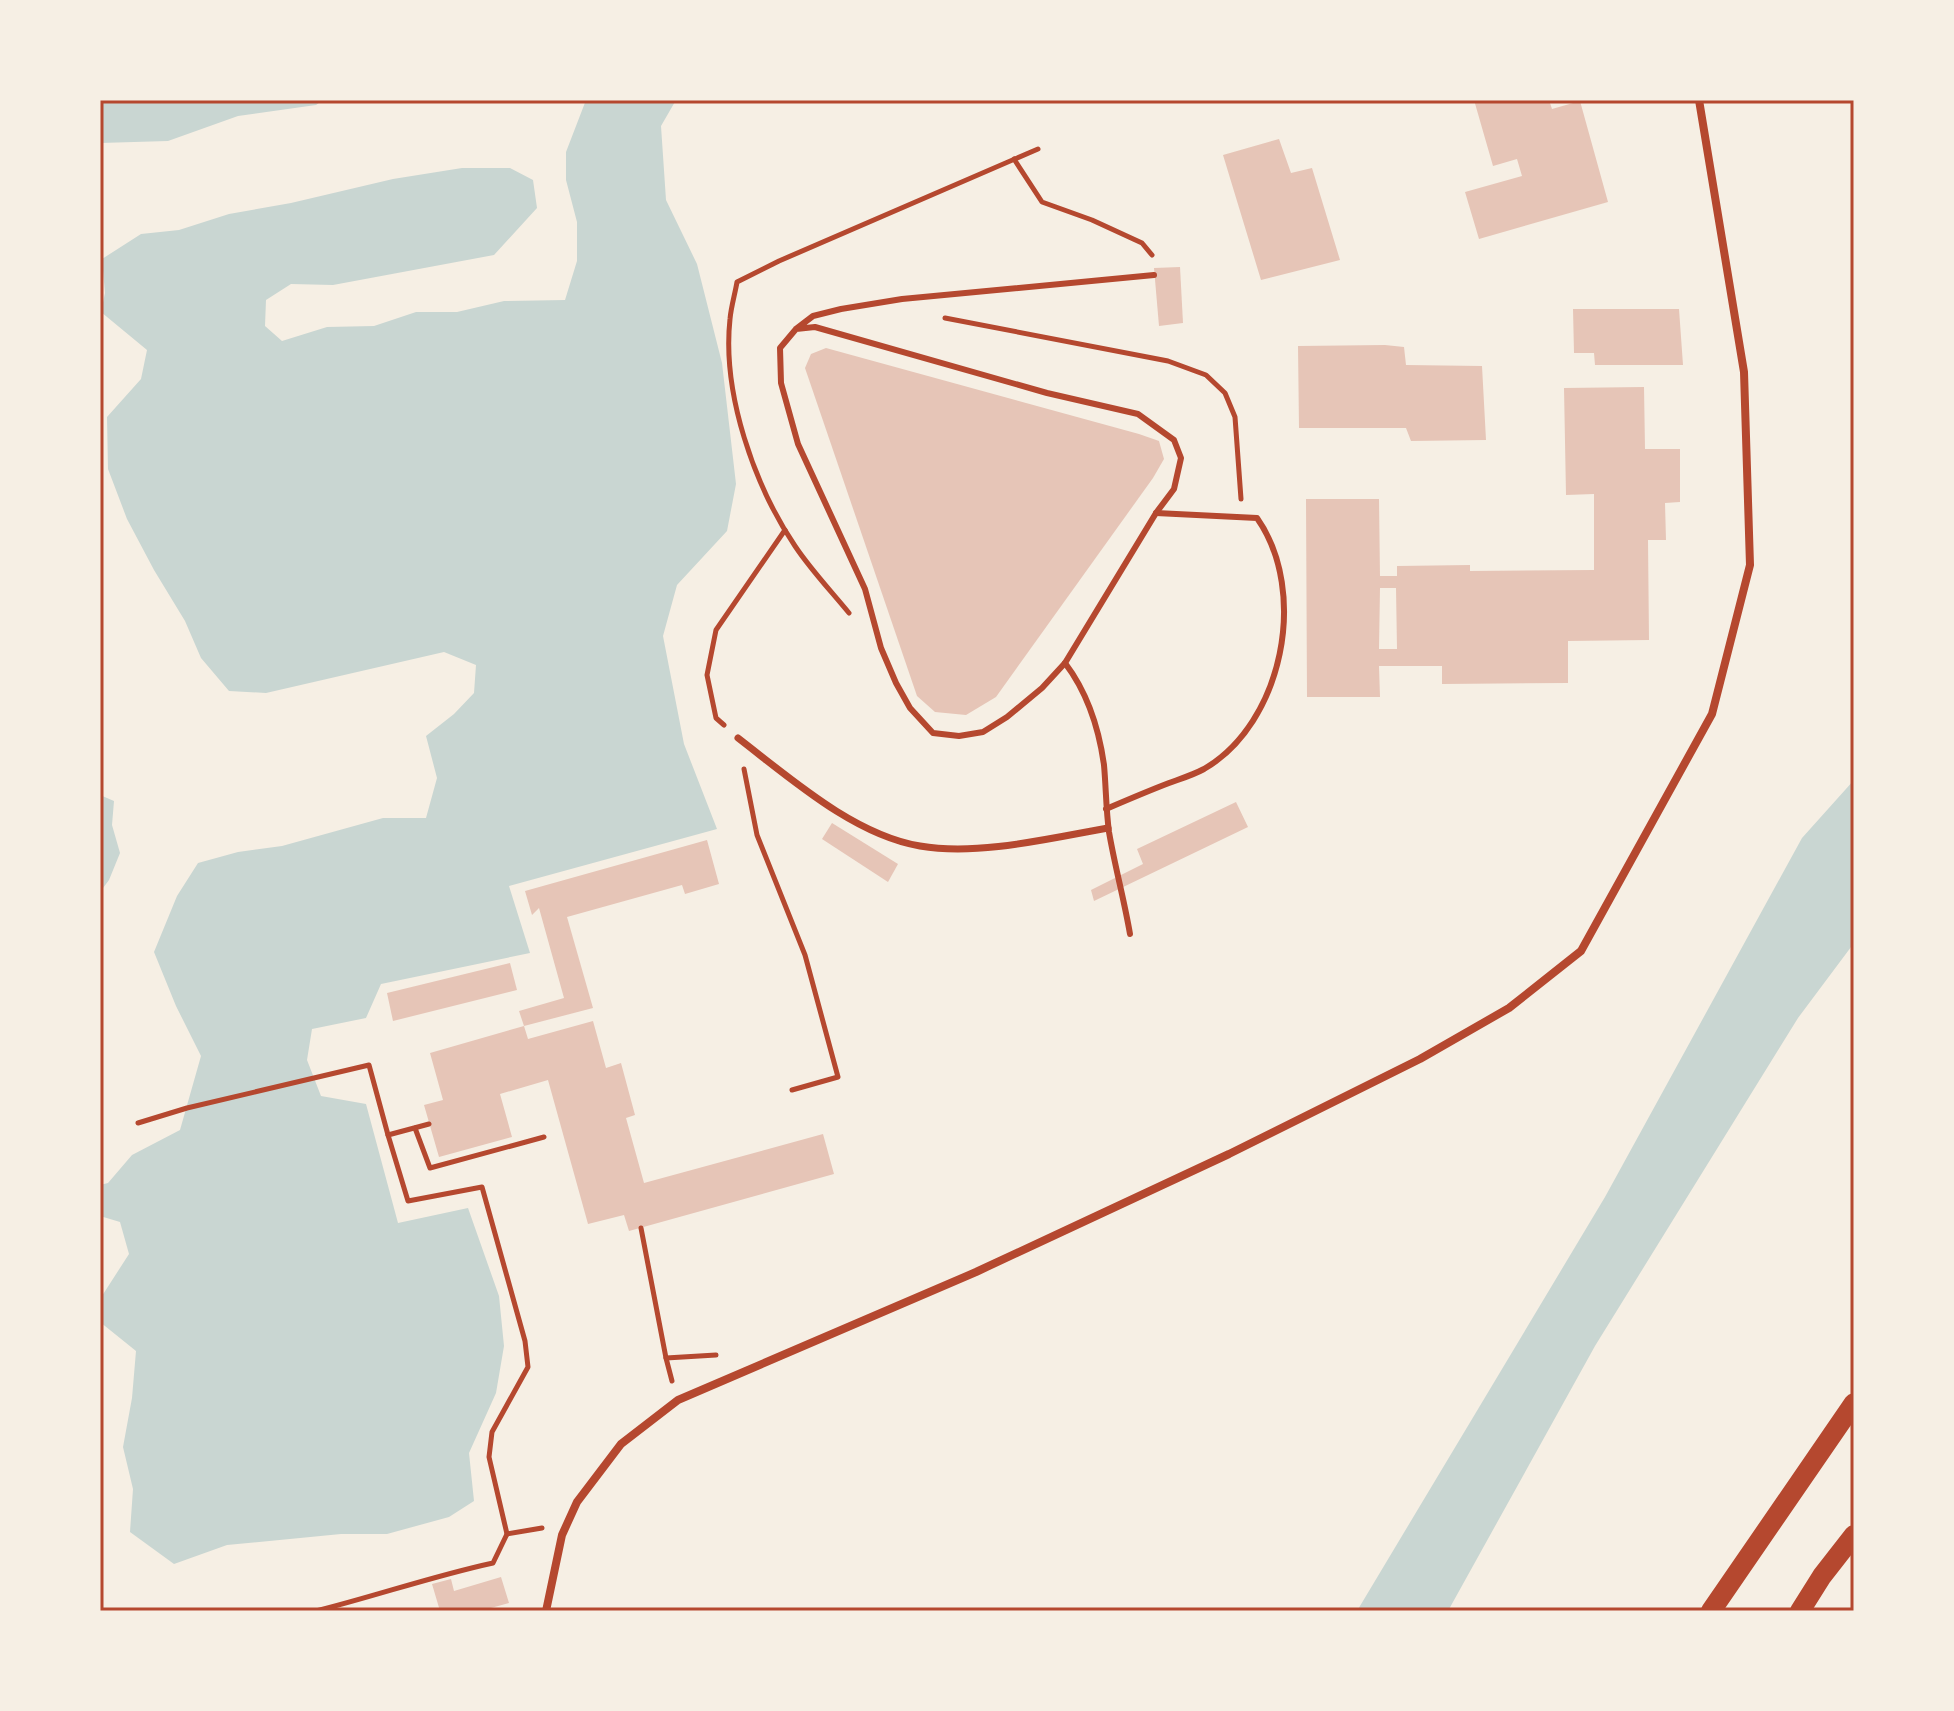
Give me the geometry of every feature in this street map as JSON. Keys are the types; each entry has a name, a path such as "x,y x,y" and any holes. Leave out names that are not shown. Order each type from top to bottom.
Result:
{"main road":[{"path":"1711,1611 1854,1403"},
{"path":"1800,1611 1854,1535"}],"street":[{"path":"546,1611 562,1535 577,1502 621,1444 678,1400 976,1272 1229,1154 1406,1066 1509,1008 1581,951 1712,714 1750,565 1744,372 1699,100"},
{"path":"738,738 808,792 868,829 920,846 973,848 1108,828"}],"lane":[{"path":"796,329 815,327 1047,393 1138,414 1174,440 1181,458 1174,489 1156,513 1065,663 1042,688 1007,717 983,732 959,736 933,733 910,708 881,648 865,589 798,444 781,383 780,348 796,329 813,316 870,304 1154,275"},
{"path":"1106,809 1204,769 1245,736 1264,704 1280,659 1283,617 1280,573 1268,534 1257,518 1156,513"},
{"path":"1065,663 1082,685 1104,763 1108,828 1130,934"}],"path":[{"path":"851,616 785,530 745,442 730,372 730,320 737,282 1038,149"},
{"path":"1014,159 1042,202 1142,243 1156,260"},
{"path":"933,316 1168,361 1206,375 1225,393 1235,417 1241,472 1241,517"},
{"path":"785,530 716,630 707,675 716,718 738,738 757,835 805,955 838,1077 792,1090"},
{"path":"138,1123 187,1108 369,1065 408,1201 482,1187 525,1341 528,1367 492,1432 489,1457 507,1534 493,1563 316,1611"},
{"path":"388,1135 429,1124"},
{"path":"415,1128 430,1168 544,1137"},
{"path":"641,1228 666,1358 716,1355"},
{"path":"507,1534 539,1526 562,1535"}],"shaded area":[{"path":"100,100 323,100 316,105 238,116 168,141 100,143"},
{"path":"586,100 676,100 661,126 666,200 697,264 722,363 736,484 727,531 677,585 663,636 684,744 717,829 509,886 530,953 381,984 366,1018 312,1029 307,1060 321,1096 366,1104 398,1223 468,1208 499,1296 504,1346 496,1393 469,1453 474,1501 449,1517 387,1534 341,1534 227,1545 174,1564 130,1532 133,1489 123,1447 136,1351 100,1322 100,1299 129,1254 120,1222 100,1216 100,1185 108,1183 132,1155 180,1130 201,1056 154,952 177,896 198,863 238,852 282,846 383,818 426,818 437,778 426,736 474,693 476,665 444,652 266,693 229,691 201,658 185,621 127,519 108,469 107,417 141,379 147,350 101,312 105,293 102,259 141,234 179,230 229,214 393,179 462,168 510,168 533,180 537,208 494,255 333,285 291,284 266,300 265,326 282,341 327,327 374,326 416,312 457,312 504,301 565,300 577,261 577,222 566,180 566,152"},
{"path":"1854,780 1854,943 1798,1018 1595,1346 1448,1611 1357,1611 1605,1197 1802,838"},
{"path":"100,795 114,801 112,825 120,853 109,880 100,892"}],"building":[{"path":"1474,100 1549,100 1552,109 1580,101 1608,202 1479,239 1465,192 1522,176 1517,159 1493,166"},
{"path":"1279,139 1291,173 1312,168 1340,260 1261,280 1223,155"},
{"path":"1180,267 1183,323 1159,326 1154,268"},
{"path":"1573,309 1679,309 1683,365 1595,365 1594,353 1574,353"},
{"path":"1298,346 1404,347 1406,365 1482,366 1486,440 1411,441 1406,428 1299,428"},
{"path":"826,348 1159,441 1164,459 1153,478 996,697 966,715 935,712 917,696 805,368 811,354"},
{"path":"1644,387 1645,449 1680,449 1680,502 1665,503 1666,540 1648,540 1649,640 1568,641 1568,683 1442,684 1442,666 1379,666 1380,697 1307,697 1306,499 1379,499 1380,576 1397,576 1397,566 1470,565 1470,571 1594,570 1594,494 1566,495 1564,388","holes":["1380,588 1396,588 1397,649 1379,649"]},
{"path":"1236,802 1248,827 1094,901 1091,890 1143,864 1137,849"},
{"path":"832,823 898,864 888,882 822,839"},
{"path":"707,840 719,884 685,894 682,885 567,917 593,1008 524,1026 519,1011 564,998 539,908 532,915 525,891"},
{"path":"510,963 517,990 393,1021 387,993"},
{"path":"593,1021 606,1068 621,1063 635,1115 626,1118 644,1183 823,1134 834,1174 629,1231 624,1215 588,1224 548,1080 500,1094 512,1137 439,1157 424,1105 443,1100 430,1053 524,1026 528,1039"},
{"path":"501,1577 509,1603 480,1611 440,1611 432,1584 451,1579 454,1591"}]}
